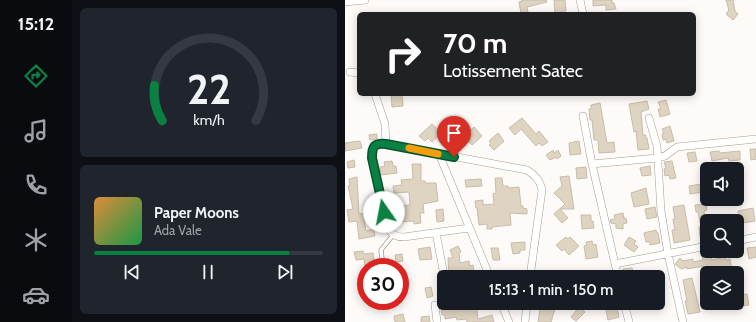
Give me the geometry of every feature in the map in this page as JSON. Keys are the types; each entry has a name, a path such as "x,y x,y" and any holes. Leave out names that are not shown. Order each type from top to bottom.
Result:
{"street":[{"path":"345,2 365,0"},
{"path":"580,0 583,12"},
{"path":"350,72 357,73"},
{"path":"376,96 385,124 386,144"},
{"path":"583,116 592,164 616,270"},
{"path":"649,118 657,146 661,210 668,254 683,322"},
{"path":"592,164 657,158 665,156 677,147 756,140"},
{"path":"469,228 404,237 393,235 387,226 372,158 372,150 375,145 386,144 527,170 537,177 541,184 542,190 531,270"},
{"path":"439,154 487,270"},
{"path":"437,233 443,270"},
{"path":"744,240 756,237"},
{"path":"615,264 700,247"},
{"path":"435,305 437,322"},
{"path":"504,310 509,322"},
{"path":"525,322 526,310"},
{"path":"626,310 629,322"}],"lane":[{"path":"382,258 381,250 393,235"}],"building":[{"path":"521,0 546,0 547,2 527,7 528,12 521,12 519,2 522,1"},
{"path":"554,0 565,0 566,11 555,12"},
{"path":"593,0 612,0 612,3 614,3 616,9 606,10 606,5 593,6"},
{"path":"726,0 733,0 735,11 738,14 733,20 726,14 729,10"},
{"path":"391,96 402,96 403,106 392,107"},
{"path":"666,100 670,114 660,117 658,109 661,109 658,102"},
{"path":"647,101 649,109 641,112 643,135 646,135 649,149 638,150 636,131 634,132 629,104"},
{"path":"600,103 607,143 614,142 615,152 599,153 598,140 594,140 592,120 590,120 589,109 591,109 591,105"},
{"path":"522,118 536,134 539,131 548,142 542,146 539,143 536,146 521,129 515,135 509,128"},
{"path":"432,124 442,133 432,142 428,138 425,141 419,136"},
{"path":"670,126 674,141 667,143 666,139 663,140 662,134 664,134 662,129"},
{"path":"474,127 482,136 472,145 464,136"},
{"path":"457,129 461,133 452,141 447,137"},
{"path":"498,133 504,141 494,150 489,145 491,143 489,141"},
{"path":"377,134 377,139 370,140 369,135"},
{"path":"360,141 362,148 345,151 345,143"},
{"path":"579,141 581,154 570,155 569,143"},
{"path":"750,149 756,149 756,159 751,160"},
{"path":"553,150 554,153 558,150 561,156 557,159 556,157 550,160 546,155"},
{"path":"719,151 720,153 740,151 740,160 729,161 728,158 712,161 710,152"},
{"path":"695,152 697,161 689,162 687,153"},
{"path":"354,160 355,167 348,168 347,162"},
{"path":"392,161 393,166 396,166 397,173 381,175 380,167 385,166 384,162"},
{"path":"672,161 676,178 670,179 669,175 665,176 664,169 666,168 664,162"},
{"path":"412,164 421,164 421,181 425,181 425,183 436,183 438,201 423,204 424,213 420,213 421,223 414,224 414,221 399,222 397,206 410,205 409,192 394,193 393,186 402,185 401,180 413,179"},
{"path":"650,166 651,175 642,176 640,168"},
{"path":"586,167 587,178 577,179 576,168"},
{"path":"569,176 574,209 560,209 568,218 562,223 554,214 565,204 554,193 562,186 560,177"},
{"path":"357,177 359,214 367,213 368,219 364,220 366,231 374,229 375,236 359,239 357,221 349,222 347,210 353,209 348,186 350,186 349,179"},
{"path":"495,178 502,178 503,186 508,186 508,188 519,187 521,206 527,209 527,214 510,213 511,225 487,229 487,224 479,225 475,201 483,200 483,205 494,204 493,194 496,193"},
{"path":"481,179 482,186 466,187 465,180"},
{"path":"700,184 700,192 690,194 689,186"},
{"path":"646,188 649,204 634,207 631,193"},
{"path":"684,205 690,240 674,243 672,230 675,230 673,219 675,219 673,207"},
{"path":"695,205 706,206 707,210 704,211 704,214 700,214 700,221 698,212 696,212"},
{"path":"655,207 657,217 647,219 645,209"},
{"path":"753,208 755,221 744,223 744,214 738,214 738,211"},
{"path":"443,209 444,221 437,222 436,210"},
{"path":"623,213 624,219 626,218 627,223 623,224 623,229 616,228 616,224 611,223 610,220 615,219 614,215"},
{"path":"581,215 591,215 591,221 593,221 594,228 582,229"},
{"path":"656,230 660,243 650,245 650,242 646,242 644,233"},
{"path":"566,237 568,239 570,237 579,246 569,255 564,249 562,251 556,245"},
{"path":"629,237 636,241 634,244 638,247 634,252 624,245"},
{"path":"592,241 593,245 596,244 598,257 586,259 584,246 587,245 586,242"},
{"path":"525,242 525,250 520,250 520,253 513,254 511,243"},
{"path":"458,246 461,252 459,253 460,263 469,261 470,266 473,265 474,270 449,270 448,258 453,258 450,250"},
{"path":"430,247 432,259 420,260 418,249"},
{"path":"756,247 756,257 749,259 747,248"},
{"path":"491,248 498,248 500,260 493,260"},
{"path":"363,251 364,254 373,253 374,258 357,258 356,260 354,252"},
{"path":"402,254 403,258 395,258 395,255"},
{"path":"680,258 683,261 693,259 693,262 703,260 702,258 712,258 712,260 725,258 726,260 730,259 731,266 700,266 681,269 675,264"},
{"path":"632,268 633,270 623,270"},
{"path":"692,278 700,312 688,314 683,280"},
{"path":"431,287 433,296 427,298 425,288"},
{"path":"744,294 747,294 749,305 744,305"},
{"path":"441,310 477,310 478,319 492,315 494,322 467,322 466,319 457,320 456,317 445,319 445,315 442,315"},
{"path":"540,310 555,310 551,322 538,322"},
{"path":"577,310 583,310 585,312 576,321 571,317"},
{"path":"606,310 618,310 619,317 608,320"},
{"path":"403,314 405,322 395,322 394,316"},
{"path":"429,316 430,322 421,322 421,317"}],"slow traffic":[{"path":"409,148 438,154"}],"route":[{"path":"384,212 372,158 372,150 375,145 386,144 454,157"}]}
